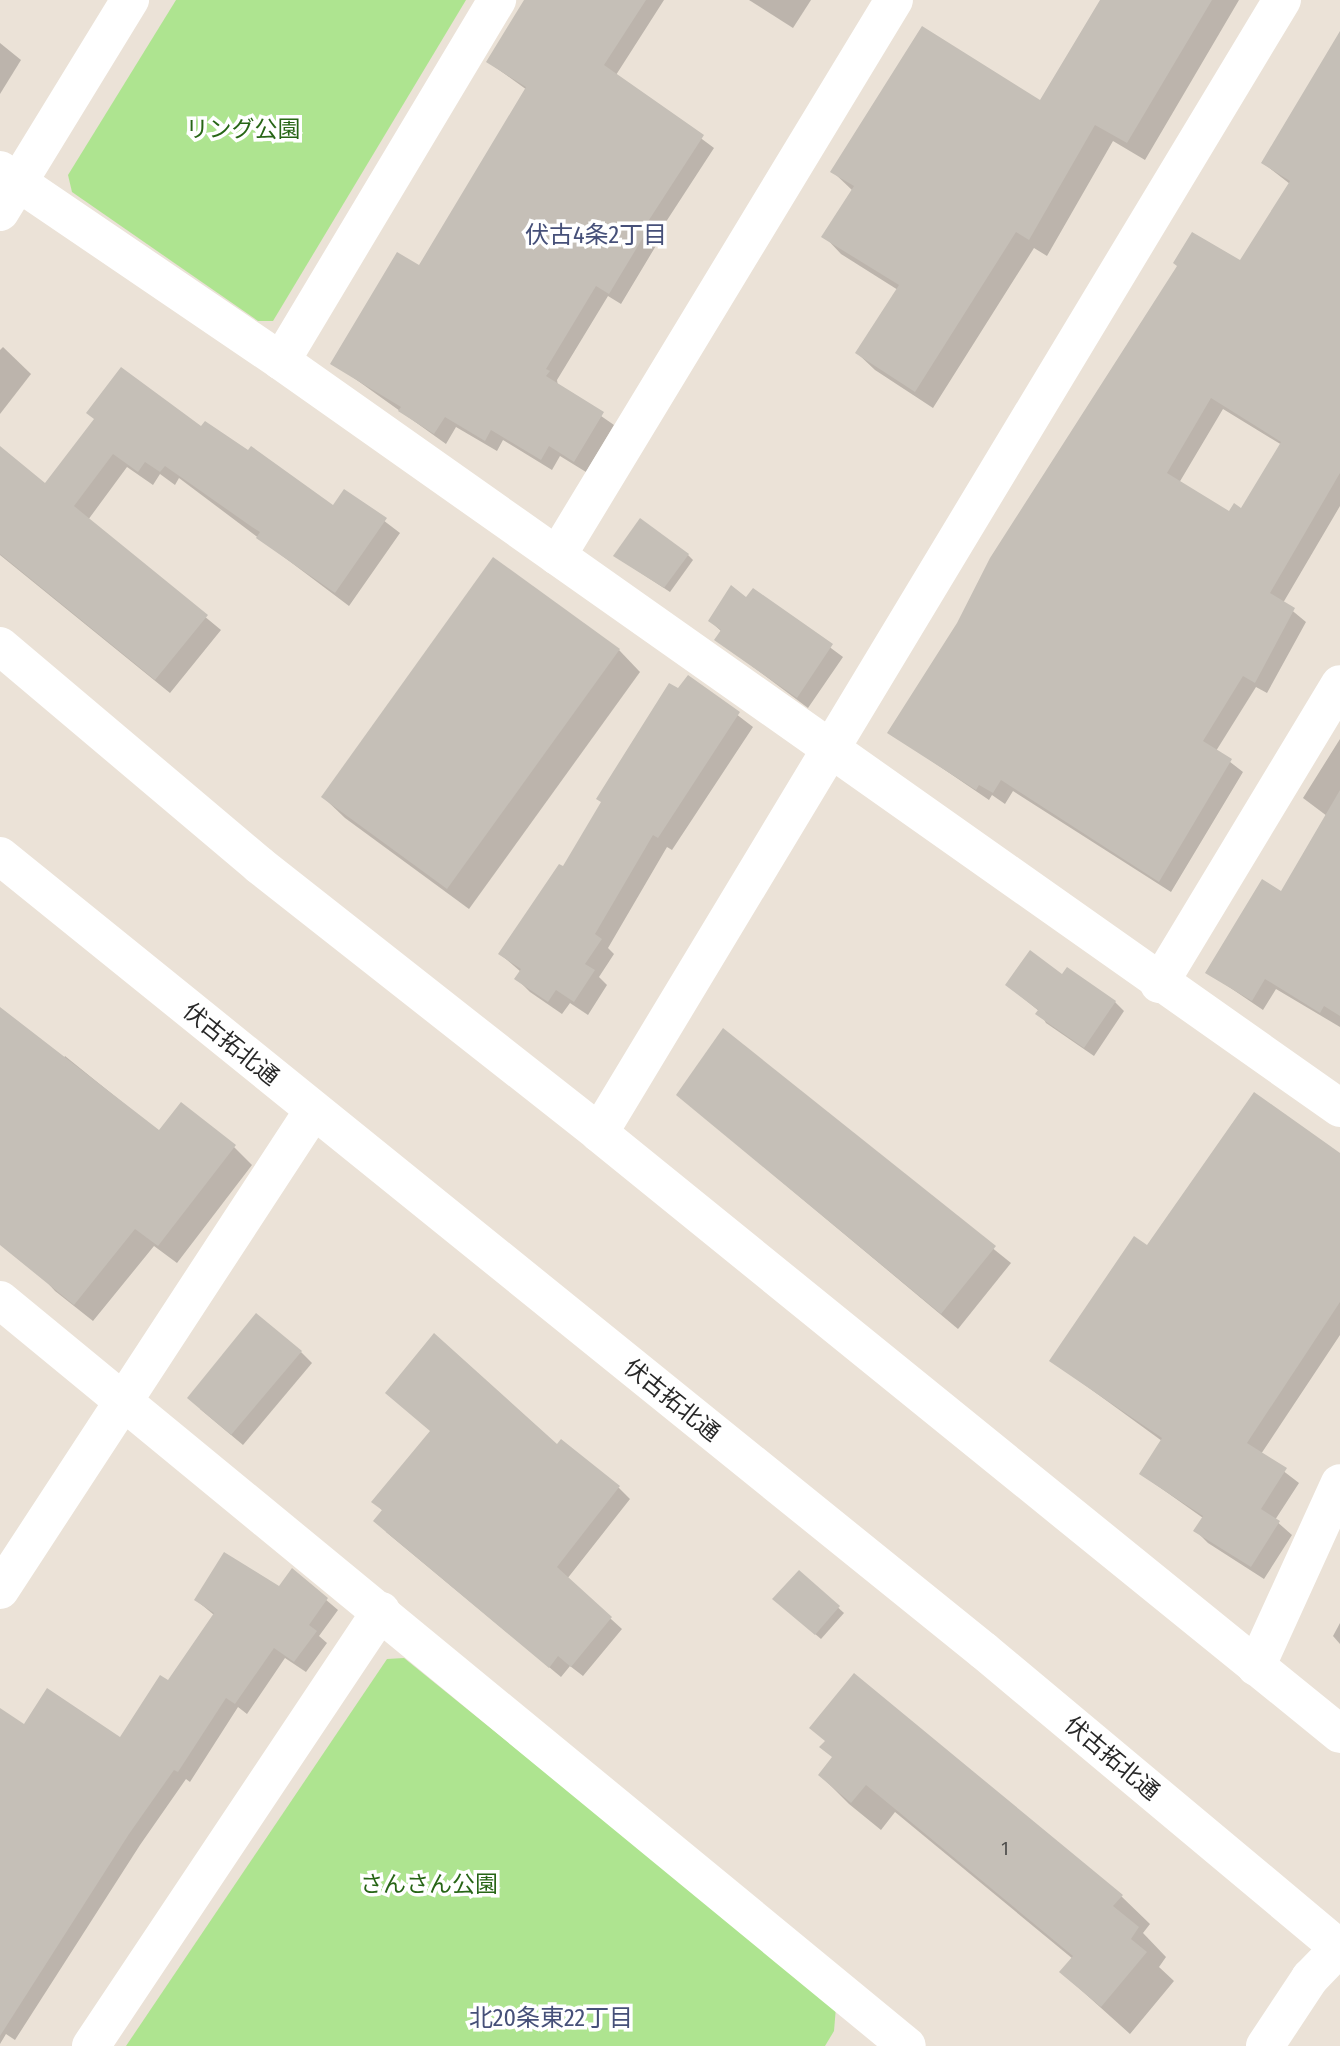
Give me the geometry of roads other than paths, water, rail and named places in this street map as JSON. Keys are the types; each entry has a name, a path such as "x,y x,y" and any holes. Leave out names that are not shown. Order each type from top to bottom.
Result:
{"street":[{"path":"130,0 6,188 281,361 831,748 1159,984 1340,1108"},
{"path":"281,361 497,0"},
{"path":"557,556 894,0"},
{"path":"599,1133 1282,0"},
{"path":"0,646 259,865 599,1133 1340,1734"},
{"path":"1159,984 1340,684"},
{"name":"伏古拓北通","path":"0,856 984,1651 1340,1948"},
{"path":"0,1590 313,1111"},
{"path":"0,1300 126,1400 381,1611 863,2033 907,2046"},
{"path":"1256,1667 1340,1483"},
{"path":"91,2046 381,1611"},
{"path":"1265,2046 1310,1978 1340,1948"}],"district":[{"name":"伏古4条2丁目","path":"596,236"},
{"name":"北20条東22丁目","path":"551,2019"}],"park label":[{"name":"リング公園","path":"243,129"},
{"name":"さんさん公園","path":"429,1884"}]}
